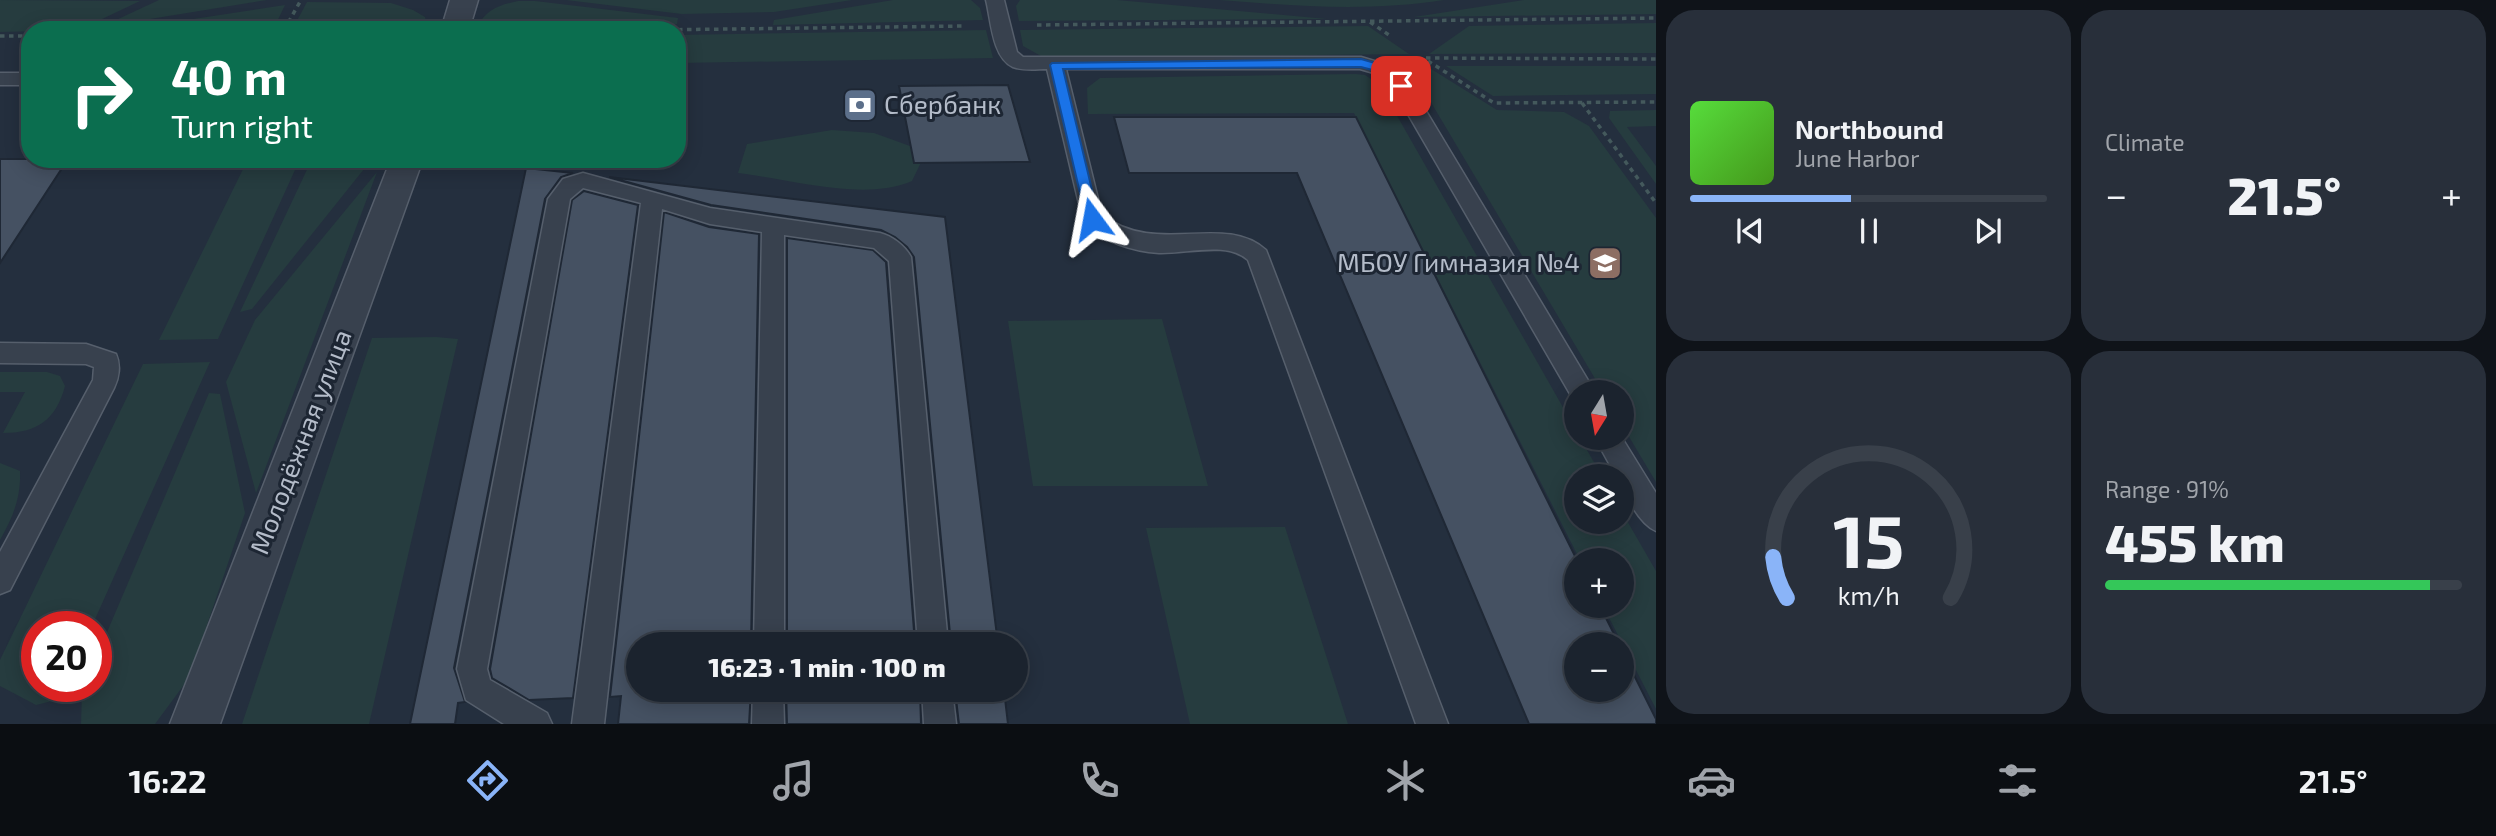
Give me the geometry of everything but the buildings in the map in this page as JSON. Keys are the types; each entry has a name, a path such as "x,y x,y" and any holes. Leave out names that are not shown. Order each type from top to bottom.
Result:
{"street":[{"path":"458,21 464,0"},
{"name":"Молодёжная улица","path":"195,724 404,168"}],"lane":[{"path":"995,0 1011,58 1020,63 1361,63 1384,69 1401,86 1575,380"},
{"path":"1056,65 1092,219 1103,230 1136,243 1234,242 1248,247 1258,256 1432,724"},
{"path":"0,79 21,79"},
{"path":"536,724 493,701 477,688 472,669 559,199 565,186 578,180 589,180 710,216 880,241 900,257 932,632"},
{"path":"588,724 652,198"},
{"path":"769,632 773,224"},
{"path":"0,354 86,354 107,361 108,370 105,381 0,580"},
{"path":"1615,450 1656,518"},
{"path":"768,702 768,724"},
{"path":"938,702 940,724"}],"path":[{"path":"289,21 300,0"},
{"path":"686,30 1656,18"},
{"path":"1369,22 1391,36"},
{"path":"0,36 21,37"},
{"path":"1656,59 1424,58 1494,103 1656,102"},
{"path":"1581,102 1656,204"}],"green space":[{"path":"0,0 140,1 98,21 21,21 21,31 0,32"},
{"path":"159,0 267,0 138,21 114,21"},
{"path":"566,0 852,0 774,12 682,14"},
{"path":"893,0 971,0 980,8 983,20 773,25 774,20"},
{"path":"1020,0 1117,0 1327,19 1019,21 1016,6"},
{"path":"1219,0 1444,0 1359,7"},
{"path":"1524,0 1656,0 1656,14 1414,17"},
{"path":"535,1 678,18 678,21 481,21 493,9 505,4"},
{"path":"307,2 391,3 413,10 425,17 426,21 297,21"},
{"path":"285,5 277,21 180,21"},
{"path":"1656,23 1656,53 1429,54 1469,26"},
{"path":"1368,26 1409,54 1058,58 1041,56 1023,46 1020,30"},
{"path":"986,30 993,58 686,63 686,35"},
{"path":"1446,66 1656,66 1656,94 1493,96"},
{"name":"МБОУ Гимназия №4","path":"1410,67 1428,67 1497,110 1564,112 1589,126 1656,218 1656,482 1634,445 1634,380 1596,380"},
{"path":"1355,74 1365,75 1379,84 1564,409 1564,450 1587,450 1595,464 1564,464 1564,528 1354,113 1088,114 1087,88 1100,78"},
{"path":"1656,110 1656,126 1627,127 1656,166 1656,184 1609,118 1610,111"},
{"path":"832,130 874,133 910,146 928,148 912,181 893,187 826,187 738,173 747,144"},
{"path":"244,168 296,168 218,339 159,340"},
{"path":"308,168 365,168 252,309 240,312"},
{"path":"377,172 256,493 226,382 255,320"},
{"path":"1162,319 1208,486 1033,486 1008,321"},
{"path":"372,338 458,339 369,724 242,724"},
{"path":"210,362 99,611 24,611 143,364"},
{"path":"0,372 47,372 60,376 65,386 50,416 35,427 3,433 25,392 0,392"},
{"path":"209,393 220,394 245,513 189,678 155,724 81,724 82,702 112,702 112,620"},
{"path":"0,463 20,471 15,507 0,540"},
{"path":"1285,527 1348,724 1190,724 1146,528"},
{"path":"1634,533 1656,571 1656,709 1634,666 1634,632 1616,632 1609,618 1634,618 1634,548 1574,548 1567,534"},
{"path":"21,617 21,697 0,686 0,660"}],"place":[{"name":"Сбербанк","path":"860,105"},
{"name":"МБОУ Гимназия №4","path":"1605,263"}],"route":[{"path":"1092,219 1056,65 1361,63 1384,69 1401,86"}]}
